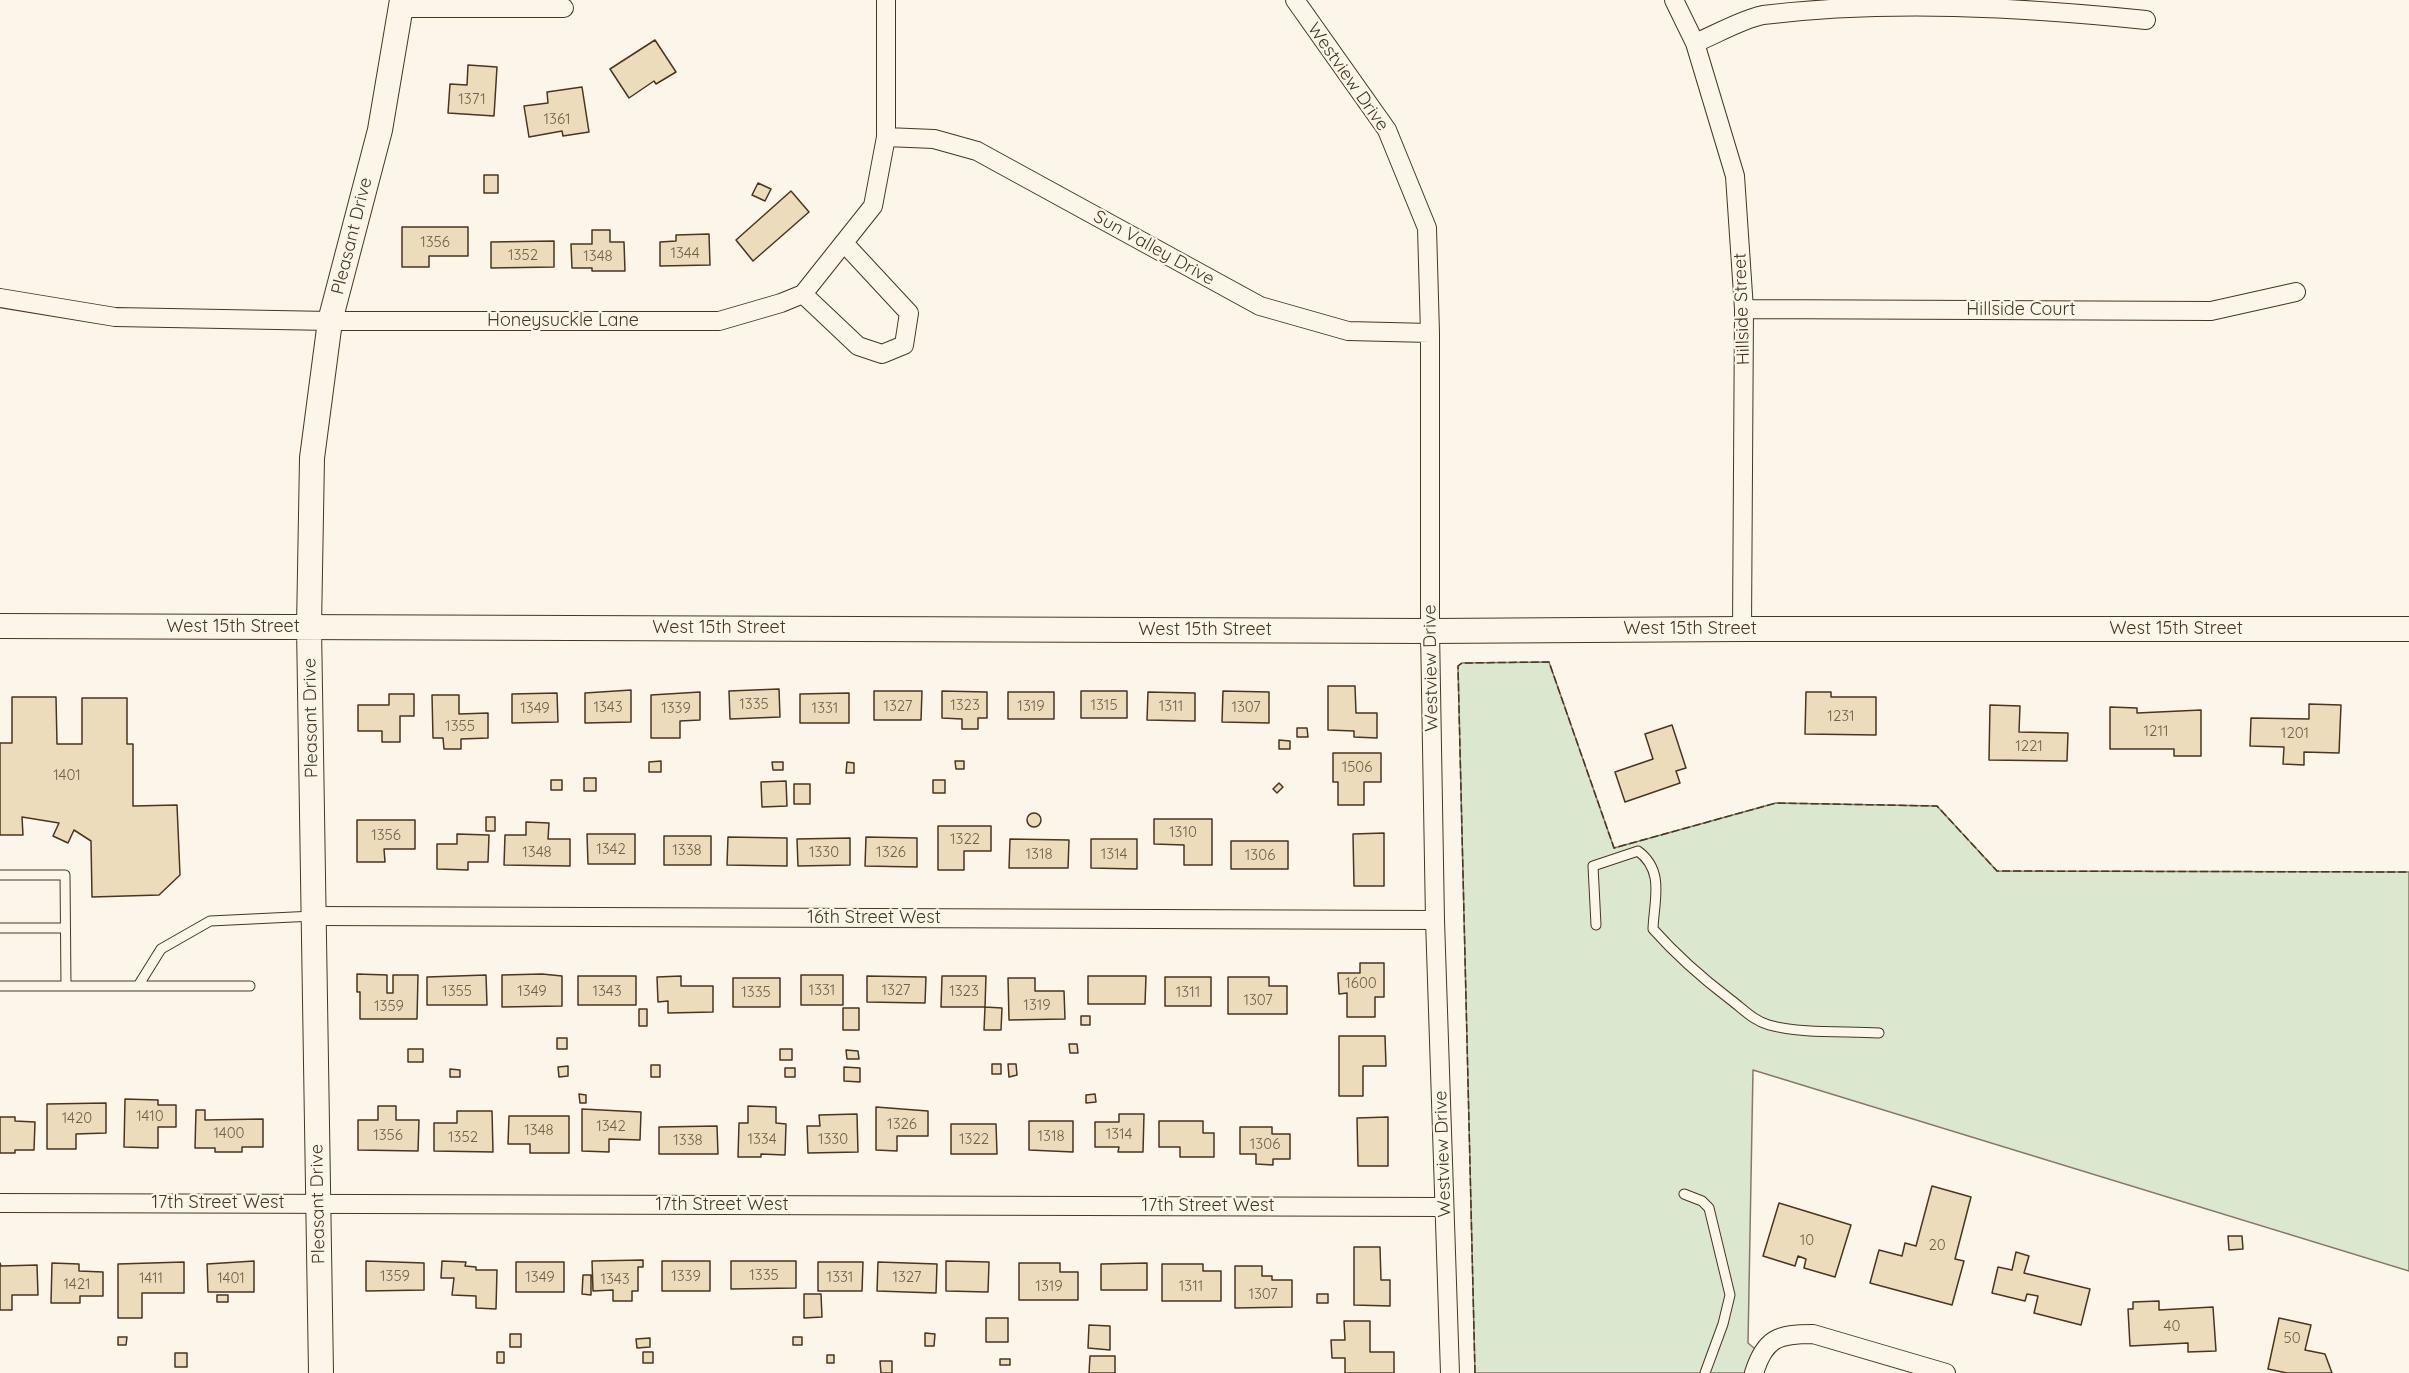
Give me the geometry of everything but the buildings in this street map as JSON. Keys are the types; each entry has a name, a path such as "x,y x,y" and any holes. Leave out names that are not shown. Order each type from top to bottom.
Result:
{"street":[{"path":"844,243 909,313 904,345 882,354 858,346 803,294 873,206 886,137 886,0"},
{"name":"Westview Drive","path":"1295,0 1387,130 1427,228 1435,920 1450,1373"},
{"name":"Hillside Street","path":"1674,0 1695,43 1735,176 1744,309 1742,629"},
{"path":"1695,43 1761,15 1838,1 1962,1 2146,20"},
{"path":"401,4 564,9"},
{"name":"Pleasant Drive","path":"321,1373 309,627 312,458 330,321 380,130 401,4"},
{"name":"Sun Valley Drive","path":"886,137 934,139 976,151 1260,306 1347,331 1430,333"},
{"name":"Hillside Court","path":"1744,309 2211,311 2296,292"},
{"name":"Honeysuckle Lane","path":"0,298 115,317 330,321 719,321 803,294"},
{"name":"West 15th Street","path":"0,626 1430,631 2409,629"},
{"name":"16th Street West","path":"314,916 1435,920"},
{"name":"17th Street West","path":"0,1203 1444,1207"},
{"path":"1754,1373 1760,1353 1772,1341 1791,1334 1814,1334 1946,1373"}],"lane":[{"path":"1596,925 1593,866 1638,851 1654,867 1656,884 1653,929 1697,974 1756,1020 1769,1025 1796,1029 1879,1033"},
{"path":"0,875 65,875 66,986"},
{"path":"138,986 161,949 210,921 314,916"},
{"path":"0,928 65,928"},
{"path":"0,986 250,986"},
{"path":"1684,1194 1702,1201 1709,1208 1730,1295 1723,1324 1705,1373"}],"green space":[{"path":"1549,662 1614,848 1776,803 1937,806 1997,871 2409,872 2409,1271 1753,1070 1748,1343 1760,1353 1754,1373 1475,1373 1458,666 1462,663"}],"fence":[{"path":"1475,1373 1458,666 1462,663 1549,662 1614,848 1776,803 1937,806 1997,871 2409,872"}]}
